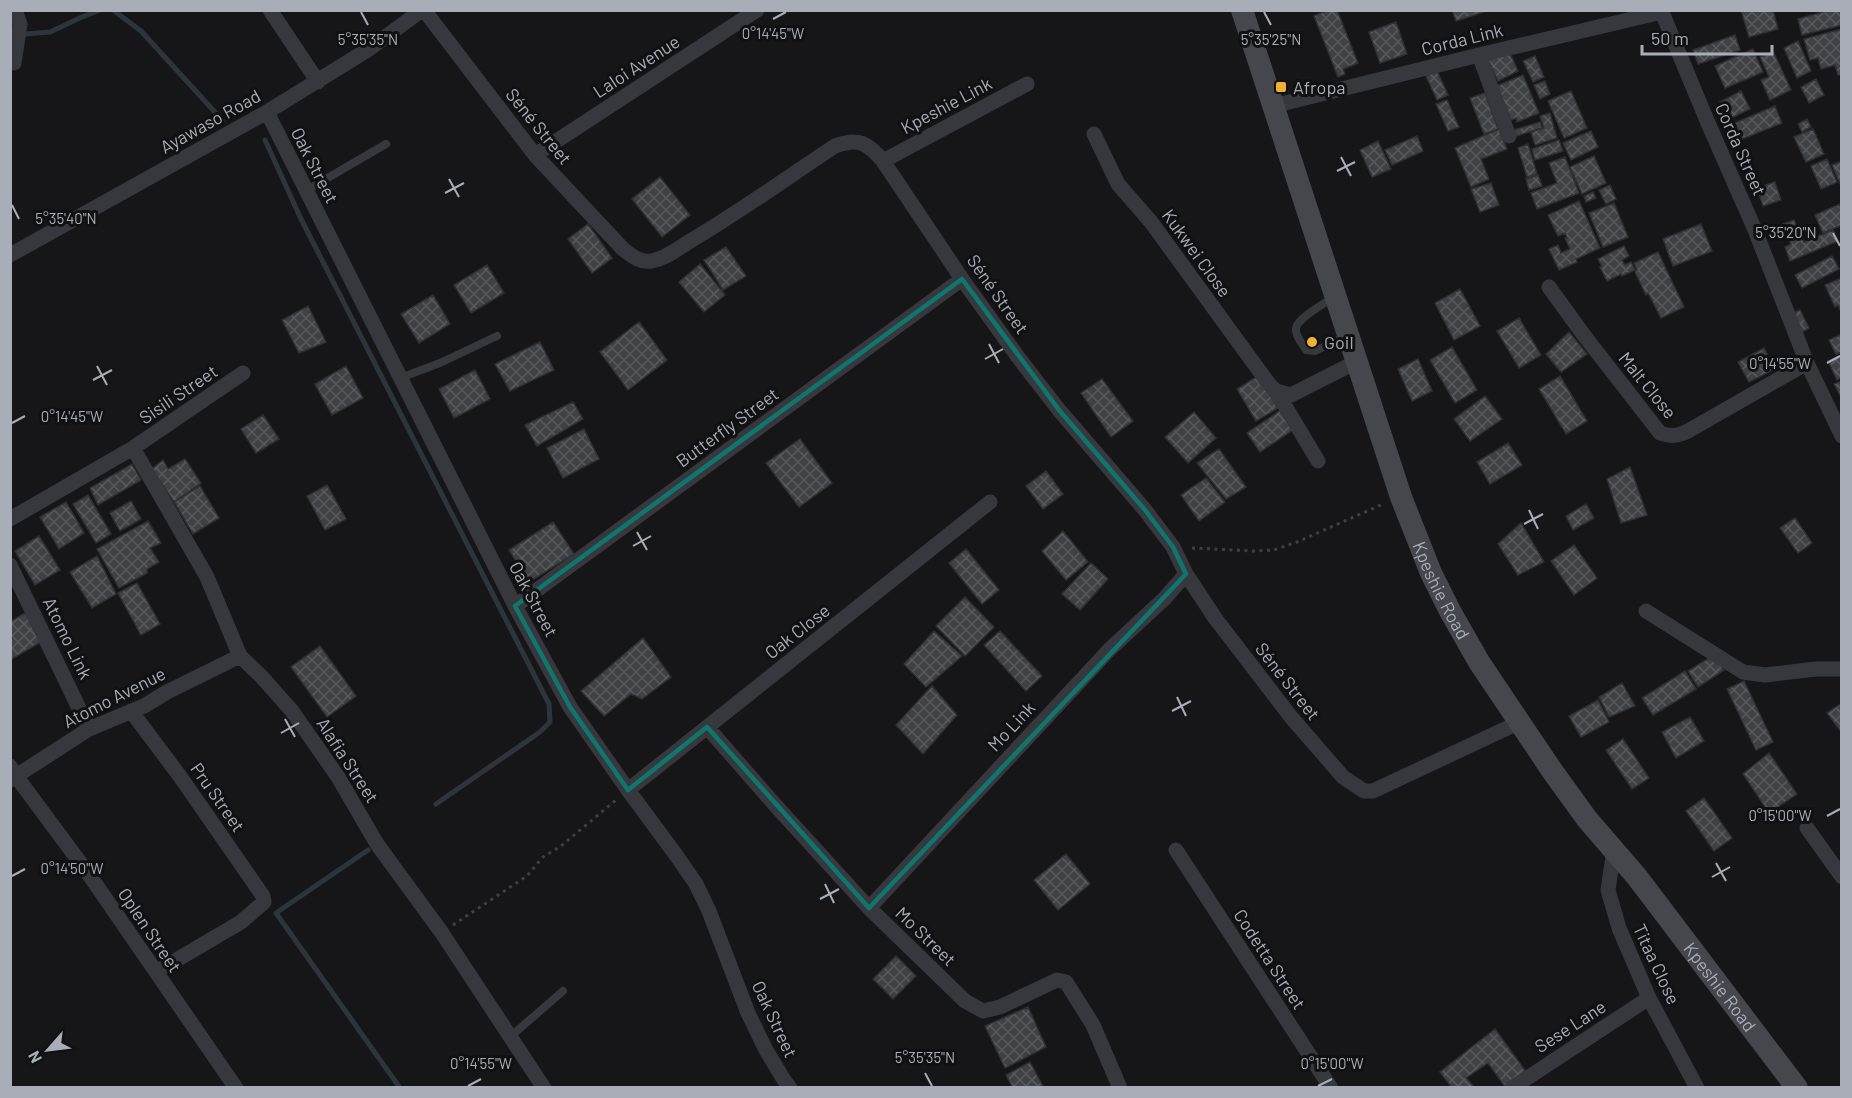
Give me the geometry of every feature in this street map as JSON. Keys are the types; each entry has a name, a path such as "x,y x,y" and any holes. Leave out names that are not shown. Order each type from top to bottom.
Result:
{"street":[{"path":"14,63 20,24 15,10"},
{"path":"270,10 318,82"},
{"name":"Ayawaso Road","path":"10,255 318,82 423,10"},
{"name":"Séné Street","path":"423,10 535,155 623,249 643,262 663,257 835,146 853,140 871,148 883,161 962,279 1018,357 1059,410 1173,546 1186,574 1215,618 1309,739 1343,777 1364,791 1373,791 1520,722"},
{"name":"Laloi Avenue","path":"535,155 757,10"},
{"name":"Kpeshie Road","path":"1242,10 1401,497 1431,573 1450,611 1479,662 1568,795 1637,877 1797,1088"},
{"name":"Corda Link","path":"1273,106 1662,11"},
{"name":"Corda Street","path":"1662,11 1755,230 1807,363 1842,436"},
{"path":"1479,55 1509,136"},
{"name":"Kpeshie Link","path":"883,161 1027,84"},
{"name":"Oak Street","path":"267,112 515,606 570,707 696,884 709,911 748,1013 783,1085"},
{"name":"Kukwei Close","path":"1094,134 1118,184 1151,222 1257,369 1276,391 1318,461"},
{"name":"Butterfly Street","path":"515,606 962,279"},
{"name":"Malt Close","path":"1549,287 1582,334 1660,433 1668,436 1678,436 1688,431 1807,363"},
{"path":"1276,391 1291,395 1356,362"},
{"name":"Sisili Street","path":"10,519 133,448 243,373"},
{"name":"Alafia Street","path":"133,448 207,578 240,656 292,711 338,777 376,844 442,933 544,1088"},
{"name":"Oak Close","path":"628,790 990,502"},
{"name":"Atomo Link","path":"10,565 89,729"},
{"name":"Mo Link","path":"869,908 1110,649 1164,599 1186,574"},
{"path":"1646,611 1743,672 1765,675 1816,669 1842,669"},
{"name":"Atomo Avenue","path":"12,774 89,729 144,706 240,656"},
{"name":"Pru Street","path":"131,711 179,775 263,896 264,902 242,922 156,972"},
{"name":"Mo Street","path":"707,727 869,908 965,1001 983,1011 1000,1007 1057,980 1066,982 1093,1024 1120,1088"},
{"name":"Oplen Street","path":"12,774 90,876 236,1088"},
{"path":"1807,828 1842,877"},
{"name":"Codetta Street","path":"1176,850 1331,1088"},
{"name":"Titaa Close","path":"1614,850 1608,890 1619,928 1650,998 1697,1088"},
{"name":"Sese Lane","path":"1512,1088 1650,998"}],"lane":[{"path":"307,190 386,144"},
{"path":"1334,296 1300,321 1296,330 1298,337 1306,350 1315,351 1347,335"},
{"path":"400,378 440,363 497,336"},
{"path":"510,1037 563,991"}],"path":[{"path":"1173,546 1254,552 1274,550 1401,497"},
{"path":"442,933 527,876 543,858 594,820 628,790"}],"highlighted area":[{"path":"962,279 1059,410 1145,510 1173,547 1186,574 869,908 707,727 628,790 570,707 515,606"}],"building":[{"path":"1328,10 1337,10 1358,63 1343,69 1345,74 1338,77 1314,16"},
{"path":"1452,10 1487,10 1487,11 1456,21"},
{"path":"1741,10 1773,10 1778,29 1749,37"},
{"path":"1830,10 1842,10 1842,25 1802,35 1798,19"},
{"path":"1396,22 1407,54 1380,63 1369,32"},
{"path":"1842,29 1842,75 1838,75 1835,65 1821,69 1818,58 1810,60 1804,39"},
{"path":"1735,35 1740,50 1698,64 1693,50"},
{"path":"1798,41 1811,71 1797,78 1784,48"},
{"path":"1753,49 1763,72 1725,88 1715,66"},
{"path":"1509,51 1518,71 1498,81 1488,60"},
{"path":"1773,51 1791,90 1770,100 1761,80 1769,77 1760,57"},
{"path":"1535,56 1544,77 1533,82 1523,61"},
{"path":"1437,71 1448,95 1437,100 1426,76"},
{"path":"1523,75 1539,113 1517,122 1516,118 1511,120 1497,86"},
{"path":"1816,79 1824,95 1809,103 1801,87"},
{"path":"1545,81 1550,94 1540,99 1534,85"},
{"path":"1571,91 1587,128 1564,138 1548,101"},
{"path":"1741,91 1750,109 1729,119 1720,102"},
{"path":"1485,93 1498,129 1484,134 1470,98"},
{"path":"1447,100 1459,127 1448,131 1436,104"},
{"path":"1775,106 1782,123 1742,139 1735,123"},
{"path":"1550,113 1557,138 1535,145 1531,132 1544,128 1540,116"},
{"path":"1807,119 1811,127 1802,132 1798,124"},
{"path":"1540,122 1542,128 1516,136 1514,130"},
{"path":"1499,129 1507,149 1481,159 1489,179 1471,187 1455,148"},
{"path":"1813,129 1824,154 1806,162 1794,137"},
{"path":"1591,131 1598,147 1571,160 1563,143"},
{"path":"1417,136 1423,151 1392,165 1385,150"},
{"path":"1559,140 1563,151 1535,160 1532,149"},
{"path":"1378,141 1391,169 1372,177 1360,150"},
{"path":"1528,144 1537,174 1527,177 1518,148"},
{"path":"1594,156 1606,183 1582,194 1570,167"},
{"path":"1565,157 1579,193 1537,209 1531,193 1557,183 1549,163"},
{"path":"1827,159 1837,182 1821,189 1811,166"},
{"path":"1842,161 1842,188 1832,165"},
{"path":"1538,175 1542,186 1529,190 1526,179"},
{"path":"660,177 690,215 662,237 632,199"},
{"path":"1775,182 1781,200 1763,206 1757,188"},
{"path":"1491,183 1499,205 1480,212 1471,189"},
{"path":"1610,185 1616,199 1606,204 1599,190"},
{"path":"1593,192 1596,198 1586,202 1584,196"},
{"path":"1579,201 1600,248 1559,270 1549,249 1558,245 1561,253 1570,249 1565,233 1558,236 1548,215"},
{"path":"1614,203 1628,237 1603,247 1589,213"},
{"path":"1840,204 1842,225 1823,233 1815,215"},
{"path":"1794,220 1804,242 1833,230 1838,241 1790,261 1785,247 1791,244 1783,224"},
{"path":"588,224 612,258 592,273 568,239"},
{"path":"1701,224 1712,251 1673,266 1663,239"},
{"path":"1624,246 1629,256 1622,260 1625,265 1631,262 1635,270 1607,281 1598,259"},
{"path":"726,247 746,276 723,290 704,260"},
{"path":"1658,252 1684,307 1661,318 1648,293 1646,295 1635,272 1637,270 1634,263"},
{"path":"1832,256 1839,269 1802,288 1795,275"},
{"path":"700,264 725,295 704,312 679,282"},
{"path":"487,265 504,293 471,313 454,285"},
{"path":"1842,278 1841,312 1838,305 1835,307 1825,285"},
{"path":"1460,289 1480,326 1454,340 1435,303"},
{"path":"433,295 450,324 419,343 401,314"},
{"path":"308,306 326,342 299,353 282,320"},
{"path":"1800,310 1809,328 1802,332 1793,313"},
{"path":"1519,318 1541,355 1519,368 1497,331"},
{"path":"639,322 667,360 628,390 600,352"},
{"path":"1569,332 1587,354 1561,372 1546,354"},
{"path":"1842,334 1842,352 1836,354 1829,340"},
{"path":"540,342 554,370 510,391 495,364"},
{"path":"1452,347 1477,390 1455,403 1430,360"},
{"path":"1764,348 1775,369 1749,382 1738,362"},
{"path":"1842,355 1842,377 1837,380 1828,361"},
{"path":"1418,359 1432,391 1412,401 1398,369"},
{"path":"346,366 363,398 332,415 315,384"},
{"path":"475,370 490,399 454,418 439,389"},
{"path":"1258,376 1278,408 1256,421 1237,389"},
{"path":"1560,376 1587,421 1566,434 1539,389"},
{"path":"1102,379 1133,421 1111,437 1081,393"},
{"path":"1842,381 1842,399 1834,384"},
{"path":"1485,396 1502,419 1470,441 1454,419"},
{"path":"573,402 583,419 537,446 525,425"},
{"path":"1284,408 1297,427 1260,452 1247,433"},
{"path":"1194,412 1216,438 1188,463 1165,437"},
{"path":"263,415 279,439 256,453 241,429"},
{"path":"584,429 599,459 563,478 547,448"},
{"path":"800,439 832,483 799,507 766,463"},
{"path":"1508,443 1522,465 1490,484 1477,462"},
{"path":"1219,449 1246,487 1226,499 1197,463"},
{"path":"185,459 201,483 174,502 152,469 163,460 168,469"},
{"path":"132,464 141,480 98,505 90,488"},
{"path":"1630,467 1647,515 1621,523 1607,479"},
{"path":"1046,471 1063,494 1043,509 1026,486"},
{"path":"1206,478 1225,502 1199,521 1181,495"},
{"path":"327,485 346,519 325,530 307,496"},
{"path":"200,486 219,518 193,534 174,502"},
{"path":"88,495 111,534 96,543 73,504"},
{"path":"131,501 141,519 120,531 110,513"},
{"path":"66,502 84,533 59,549 40,517"},
{"path":"1586,504 1594,518 1573,530 1566,516"},
{"path":"1795,518 1812,543 1798,553 1780,528"},
{"path":"148,521 161,543 150,548 159,562 147,569 147,573 119,588 97,549"},
{"path":"553,522 574,554 529,582 509,550"},
{"path":"1521,523 1544,562 1518,575 1498,544"},
{"path":"1063,531 1088,562 1066,580 1042,551"},
{"path":"39,536 60,570 35,585 15,551"},
{"path":"1574,545 1597,578 1574,595 1551,561"},
{"path":"966,549 999,590 982,604 949,563"},
{"path":"97,556 116,594 92,608 70,572"},
{"path":"1091,563 1108,579 1080,610 1062,594"},
{"path":"137,583 160,624 141,635 118,593"},
{"path":"965,597 994,627 965,656 936,626"},
{"path":"25,613 41,642 10,660 10,639 12,638 10,622"},
{"path":"934,631 962,656 926,687 904,664"},
{"path":"1000,631 1042,676 1026,691 984,645"},
{"path":"643,638 671,677 642,699 631,694 604,716 581,691"},
{"path":"320,646 356,696 327,717 291,667"},
{"path":"1714,655 1724,670 1698,687 1688,671"},
{"path":"1685,671 1696,689 1653,715 1642,698"},
{"path":"1744,681 1773,742 1756,750 1727,689"},
{"path":"1622,683 1635,706 1609,717 1599,697"},
{"path":"932,686 957,715 923,754 896,725"},
{"path":"1598,700 1609,722 1581,737 1569,716"},
{"path":"1842,703 1842,733 1827,713"},
{"path":"1690,717 1704,741 1676,758 1662,732"},
{"path":"1623,739 1649,778 1632,789 1606,750"},
{"path":"1769,753 1797,794 1769,813 1743,774"},
{"path":"1704,798 1732,838 1714,851 1686,811"},
{"path":"1066,854 1090,884 1058,910 1034,880"},
{"path":"896,956 916,976 893,999 873,979"},
{"path":"1028,1007 1046,1047 1005,1068 985,1026"},
{"path":"1495,1029 1529,1076 1506,1088 1488,1063 1466,1078 1475,1088 1452,1088 1440,1072"},
{"path":"1030,1062 1044,1088 1013,1088 1006,1075"}],"waterway":[{"path":"10,27 25,34 50,32 100,10"},
{"path":"113,10 141,31 223,121"},
{"path":"265,140 301,219 549,704 550,722 540,732 436,804"},
{"path":"368,850 276,913 400,1088"}],"place":[{"name":"Afropa","path":"1281,87"},
{"name":"Goil","path":"1312,342"}]}
